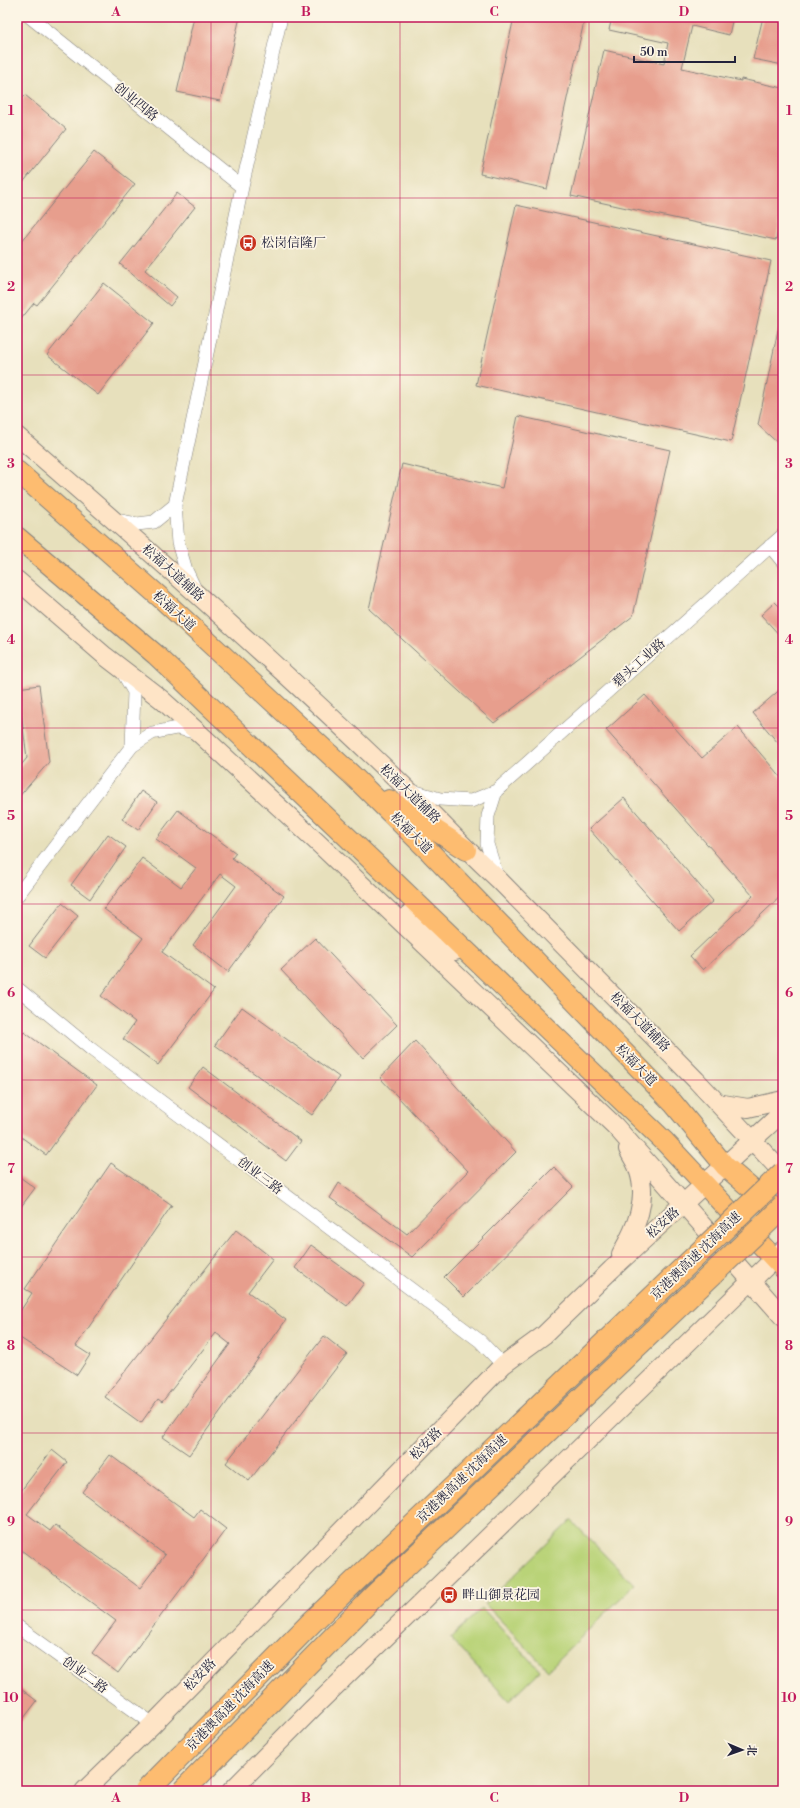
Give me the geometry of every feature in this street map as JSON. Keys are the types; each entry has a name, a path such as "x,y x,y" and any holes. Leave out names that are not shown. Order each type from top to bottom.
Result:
{"highway":[{"name":"京港澳高速 沈海高速","path":"146,1791 312,1622 783,1173"},
{"name":"京港澳高速 沈海高速","path":"183,1791 373,1597 783,1207"}],"main road":[{"name":"松福大道辅路","path":"17,436 197,594 407,789 466,850 498,879 753,1139 783,1173"},
{"name":"松福大道","path":"17,471 162,599 353,776 673,1102 725,1166 783,1216"},
{"path":"17,537 156,655 665,1142 704,1185 780,1259 751,1281 323,1698 231,1791"},
{"path":"17,580 120,668 161,699 200,734 318,842 480,996 519,1036 616,1126 783,1317"},
{"path":"353,776 466,850"},
{"path":"318,842 516,1000"},
{"path":"381,869 519,1036"},
{"path":"717,1103 748,1108 783,1100"},
{"name":"松安路","path":"84,1791 153,1724 503,1365 544,1335 612,1269 783,1112"},
{"path":"612,1269 633,1233 643,1201 638,1170 616,1126"}],"street":[{"name":"创业四路","path":"30,17 242,186"},
{"path":"197,594 186,570 178,543 175,504 242,186 281,17"},
{"path":"114,520 137,524 154,522 175,504"},
{"name":"碧头工业路","path":"496,791 783,535"},
{"path":"770,546 783,562"},
{"path":"120,668 134,692 132,746"},
{"path":"17,896 132,746 152,733 176,728 200,734"},
{"path":"407,789 440,799 471,801 496,791"},
{"path":"496,791 488,816 487,844 498,879"},
{"name":"创业三路","path":"17,988 91,1050 480,1341 503,1365"},
{"name":"创业二路","path":"17,1626 153,1724"}],"green space":[{"path":"571,1520 634,1585 548,1670 485,1604"},
{"path":"482,1608 540,1671 509,1701 450,1638"}],"building":[{"path":"194,17 240,17 220,101 177,92"},
{"path":"514,17 585,17 547,189 480,174"},
{"path":"612,17 733,17 729,35 692,26 682,68 741,81 741,79 783,88 783,207 776,240 571,196 604,50 664,64 668,43 609,30"},
{"path":"763,17 783,17 783,65 753,59"},
{"path":"25,95 66,129 17,190 17,105"},
{"path":"94,152 135,184 37,305 34,303 17,324 17,247"},
{"path":"177,193 195,207 145,270 177,297 170,306 120,264"},
{"path":"516,205 771,261 731,442 476,385"},
{"path":"104,283 154,323 98,395 47,355"},
{"path":"778,330 783,330 783,448 758,425"},
{"path":"518,416 670,450 633,616 494,723 369,609 402,464 502,488"},
{"path":"775,602 783,610 783,639 761,615"},
{"path":"39,685 49,762 17,799 17,770 27,758 18,688"},
{"path":"783,687 783,749 753,713"},
{"path":"645,695 702,758 738,727 783,780 783,894 703,970 690,956 753,896 606,730"},
{"path":"141,791 157,802 138,830 122,819"},
{"path":"624,798 713,901 679,931 589,829"},
{"path":"178,810 236,853 232,858 284,896 228,972 193,945 236,886 220,874 162,952 214,990 158,1065 123,1039 135,1022 101,996 143,938 104,909 142,858 181,887 196,868 156,839"},
{"path":"108,834 126,847 90,899 71,885"},
{"path":"62,903 78,916 45,958 29,946"},
{"path":"315,938 397,1025 363,1058 281,970"},
{"path":"242,1007 339,1077 312,1115 215,1045"},
{"path":"24,1032 97,1085 46,1155 17,1134 17,1042"},
{"path":"415,1041 516,1152 412,1257 330,1198 339,1183 407,1234 468,1171 380,1078"},
{"path":"203,1067 301,1141 286,1161 188,1087"},
{"path":"111,1163 172,1205 76,1346 90,1355 77,1375 17,1336 17,1316 32,1293 25,1289"},
{"path":"554,1167 573,1187 464,1297 444,1277"},
{"path":"17,1175 35,1188 17,1212"},
{"path":"236,1230 273,1259 248,1292 286,1320 189,1455 163,1437 230,1344 216,1333 162,1402 158,1399 141,1423 105,1397"},
{"path":"311,1245 364,1283 347,1306 295,1268"},
{"path":"324,1336 347,1354 249,1481 226,1463"},
{"path":"52,1450 67,1462 27,1514 50,1531 55,1525 140,1588 165,1555 82,1492 110,1455 194,1517 200,1509 226,1529 118,1673 92,1653 116,1621 17,1547 17,1496"},
{"path":"17,1686 37,1701 17,1727"}],"place":[{"name":"松岗信隆厂","path":"248,243"},
{"name":"畔山御景花园","path":"449,1595"}]}
